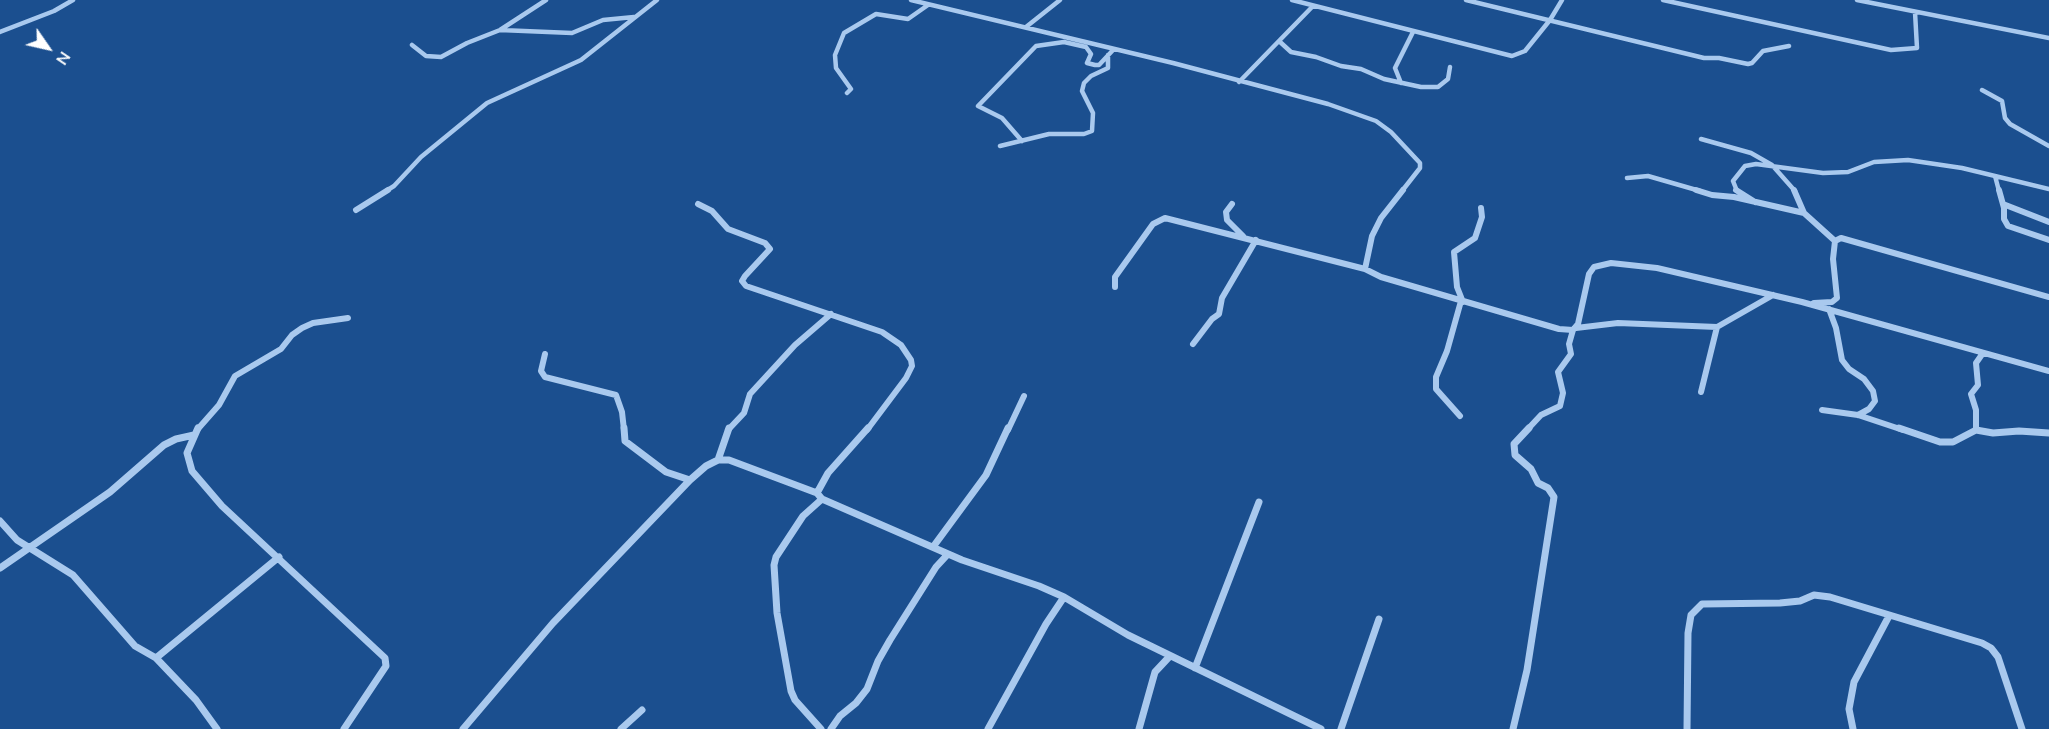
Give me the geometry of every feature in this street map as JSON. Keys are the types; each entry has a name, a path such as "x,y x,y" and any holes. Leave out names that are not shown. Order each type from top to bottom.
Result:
{"street":[{"path":"0,32 54,11 73,0"},
{"path":"412,45 426,56 435,58 500,30 546,0"},
{"path":"356,210 394,186 421,157 487,103 581,60 657,0"},
{"path":"911,0 1114,49 1363,115 1385,127 1420,163 1420,168 1381,218 1372,236 1365,269"},
{"path":"1026,27 1060,0"},
{"path":"1292,0 1512,56 1525,51 1550,20 1562,0"},
{"path":"1466,0 1693,56 1741,63 1752,63 1763,51 1789,46"},
{"path":"1663,0 1891,50 1917,48 1915,12"},
{"path":"1857,0 2049,38"},
{"path":"847,93 851,89 836,68 835,55 844,33 876,14 908,19 928,5"},
{"path":"1239,82 1313,6"},
{"path":"500,30 572,33 603,20 634,17"},
{"path":"1401,83 1395,68 1413,32"},
{"path":"1279,41 1291,52 1361,69 1401,83 1431,89 1438,87 1448,79 1450,67"},
{"path":"1022,141 1002,118 978,106 1036,46 1064,42 1086,47 1091,54 1087,63 1095,65 1099,65 1114,49"},
{"path":"1000,146 1049,134 1092,132 1093,114 1082,91 1084,83 1091,76 1108,68 1108,55"},
{"path":"1982,90 2002,101 2005,118 2010,124 2049,146"},
{"path":"1701,139 1751,153 1772,165 1795,191 1798,204 1804,213 1835,241"},
{"path":"1755,202 1737,191 1733,182 1745,166 1756,164 1824,173 1848,172 1874,162 1908,160 1995,176 2049,189"},
{"path":"1628,178 1648,176 1682,184 1712,195 1734,197 1804,213"},
{"path":"1995,176 2003,204 2004,219 2008,226 2049,240"},
{"path":"698,204 712,211 728,229 736,234 765,243 770,249 744,276 742,281 746,286 882,332 892,338 911,360 912,366 906,378 865,432 828,473 819,496 776,557 774,565 777,613 791,691 795,700 821,729"},
{"path":"1232,204 1226,212 1227,220 1244,237"},
{"path":"2003,204 2049,222"},
{"path":"1460,416 1436,390 1436,377 1447,351 1462,301 1457,287 1454,252 1475,238 1482,217 1481,208"},
{"path":"1115,287 1115,277 1121,268 1154,224 1165,218 1365,269 1381,277 1559,329 1618,323 1717,327 1773,294"},
{"path":"1835,241 1841,238 2049,297"},
{"path":"1193,344 1212,319 1220,314 1222,298 1256,240"},
{"path":"1802,302 1832,302 1837,298 1833,259 1835,241"},
{"path":"1513,729 1527,670 1554,511 1554,497 1548,488 1538,483 1532,469 1515,455 1514,444 1541,415 1560,406 1563,399 1558,372 1570,354 1569,344 1589,274 1594,267 1601,264 1657,268 1773,294 2049,371"},
{"path":"1829,309 1836,328 1842,360 1849,369 1864,379 1873,391 1875,401 1869,409 1858,415"},
{"path":"718,460 729,428 744,413 750,394 795,345 831,314"},
{"path":"344,729 386,666 385,658 222,506 192,471 187,453 194,435 219,405 235,376 281,349 292,335 302,328 313,323 348,318"},
{"path":"1701,392 1717,327"},
{"path":"1976,430 1976,410 1971,394 1978,385 1976,363 1983,353"},
{"path":"545,354 541,371 545,377 561,383 616,395 622,412 625,441 666,472 690,480"},
{"path":"933,547 986,475 1024,396"},
{"path":"1822,410 1858,415 1940,442 1953,442 1976,430 1993,434 2019,431 2049,433"},
{"path":"0,568 110,492 164,445 176,438 194,435"},
{"path":"463,729 553,623 690,480 706,466 718,460 729,460 819,496 948,554 1064,597 1128,635 1321,729"},
{"path":"1195,668 1259,502"},
{"path":"0,521 17,540 73,575 135,646 156,658 196,700 217,729"},
{"path":"831,729 840,716 856,703 867,689 878,661 890,640 936,567 948,554"},
{"path":"156,658 279,557"},
{"path":"1687,729 1688,633 1691,615 1702,604 1780,603 1800,601 1814,595 1830,597 1982,643 1991,648 1998,657 2022,729"},
{"path":"988,729 1046,624 1064,597"},
{"path":"1853,729 1849,710 1854,682 1889,616"},
{"path":"1341,729 1379,619"},
{"path":"1139,729 1155,672 1170,656"},
{"path":"621,729 642,710"}]}
